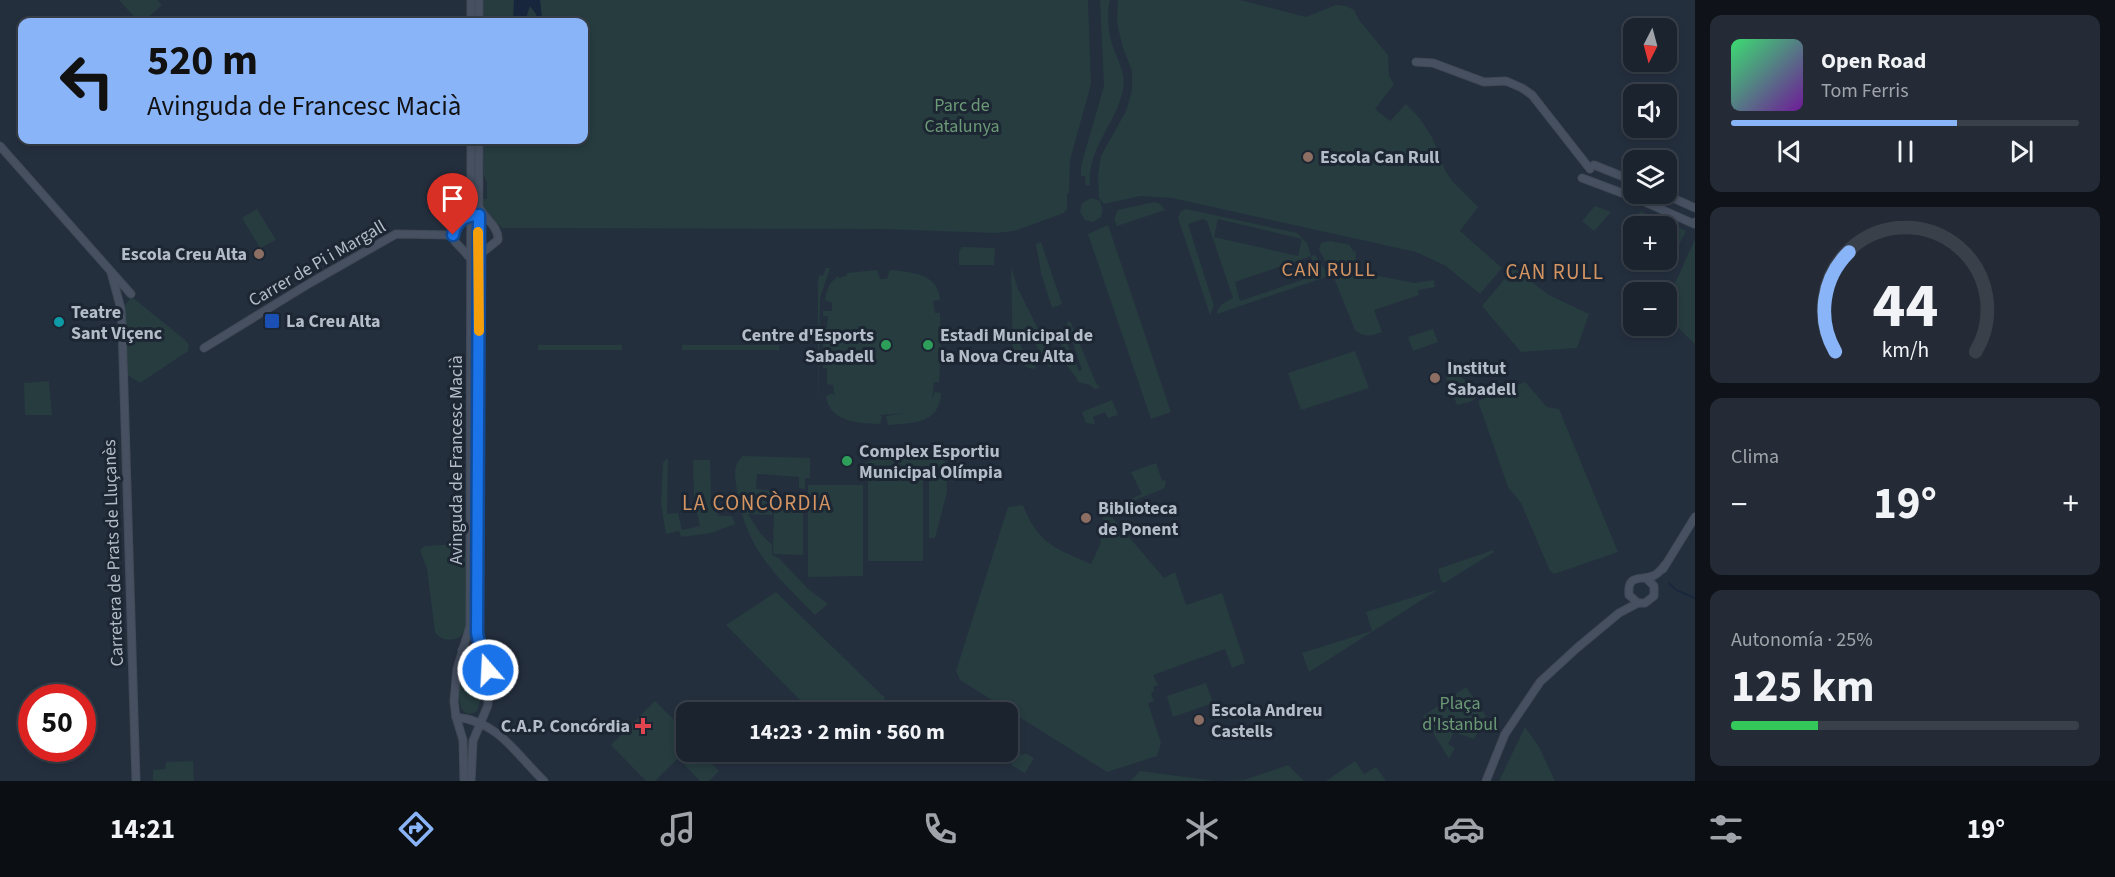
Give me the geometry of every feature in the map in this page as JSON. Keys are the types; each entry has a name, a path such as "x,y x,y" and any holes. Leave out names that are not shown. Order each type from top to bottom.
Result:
{"street":[{"path":"471,0 471,18"},
{"path":"479,0 479,18"},
{"path":"1416,62 1433,63 1484,82 1506,81 1522,88 1532,95 1581,159 1592,167 1623,177"},
{"name":"Avinguda de Francesc Macià","path":"471,144 475,204 477,632 479,645 488,665 488,705 472,746 471,781"},
{"name":"Avinguda de Francesc Macià","path":"475,216 479,144"},
{"path":"0,146 130,294"},
{"path":"1582,178 1694,223"},
{"path":"1677,200 1695,208"},
{"name":"Avinguda de Francesc Macià","path":"475,216 454,228 453,235 454,240 475,254"},
{"name":"Avinguda de Francesc Macià","path":"475,216 496,229 498,236 497,241 475,254"},
{"name":"Carrer de Pi i Margall","path":"204,348 396,234 453,235"},
{"name":"Avinguda de Francesc Macià","path":"464,781 463,740 454,702 455,679 470,627 475,254"},
{"name":"Carretera de Prats de Lluçanès","path":"111,272 121,309 122,325 136,781"},
{"path":"1486,781 1505,734 1540,682 1619,613 1638,603 1651,600 1655,591 1654,586 1695,517"},
{"path":"1619,613 1634,580 1656,574 1665,566"},
{"path":"1646,578 1654,586"},
{"path":"1629,595 1638,603"},
{"path":"462,650 484,656"},
{"path":"456,717 482,723 499,734 544,781"}],"green space":[{"path":"119,0 157,0 162,5 147,18 135,18"},
{"name":"Parc de Catalunya","path":"484,0 1088,0 1091,84 1070,160 1067,209 1064,213 1014,231 996,233 883,229 502,228 483,208 483,199 487,199 484,144 588,144 588,18 484,18"},
{"path":"1100,0 1110,0 1108,18 1110,37 1122,70 1124,83 1119,102 1093,159 1090,185 1086,186 1085,176 1081,176 1081,166 1104,86"},
{"path":"1118,0 1240,0 1306,17 1336,5 1354,10 1359,20 1388,55 1389,76 1394,84 1375,109 1390,121 1406,104 1420,119 1432,137 1445,170 1453,182 1478,207 1460,231 1502,268 1480,294 1446,266 1416,252 1172,198 1140,196 1104,204 1099,198 1098,175 1101,156 1126,111 1132,90 1132,71 1122,45 1117,22"},
{"path":"1091,198 1100,201 1103,209 1101,217 1093,222 1085,220 1080,212 1082,203"},
{"path":"1154,202 1160,204 1165,210 1117,226 1114,219 1118,210"},
{"path":"1595,206 1611,212 1594,231 1582,221"},
{"path":"257,209 276,240 260,248 242,218"},
{"path":"1186,209 1297,233 1307,243 1311,256 1315,255 1329,276 1217,314 1222,304 1233,298 1207,221 1203,219 1188,224 1214,306 1210,315 1178,218 1180,212","holes":["1218,219 1302,239 1298,256 1214,237","1311,256 1317,275 1240,301 1235,282"]},
{"path":"1640,211 1652,216 1638,216"},
{"path":"1108,225 1171,412 1151,419 1088,234"},
{"path":"1677,227 1686,231 1677,249"},
{"path":"1695,239 1695,344 1677,327 1676,282"},
{"path":"1331,241 1350,245 1356,252 1355,266 1363,273 1415,283 1434,280 1435,287 1418,290 1419,295 1374,310 1382,332 1371,335 1362,334 1355,330 1334,278 1319,249 1321,243"},
{"path":"1041,242 1062,304 1052,308 1041,273 1036,244"},
{"path":"962,247 995,248 994,265 959,265 959,252"},
{"path":"1011,267 1018,289 1051,355 1050,368 1034,342 1020,330 1019,336 1023,351 1037,368 1032,369 1013,361"},
{"path":"826,268 830,268 820,298 818,411 818,281 819,275 823,276"},
{"path":"1514,268 1549,295 1589,314 1577,348 1521,352 1482,306"},
{"name":"Centre d'Esports Sabadell","path":"877,270 880,279 887,279 890,270 914,273 929,279 938,291 940,300 933,301 935,313 940,313 941,352 939,382 934,382 932,399 935,392 941,393 936,411 923,420 888,425 886,416 909,413 880,415 882,417 880,424 855,422 833,412 826,396 833,393 835,397 833,385 827,384 827,368 823,368 823,328 827,328 828,316 823,316 823,311 832,311 832,303 825,300 828,289 838,276 839,278 847,273"},
{"path":"132,297 189,345 188,351 140,383 128,375 125,305"},
{"path":"1069,321 1100,388 1095,389 1078,382 1063,361 1061,340 1064,336 1079,371 1082,370 1068,328"},
{"path":"1433,329 1438,342 1413,351 1408,337"},
{"path":"538,345 622,345 622,350 538,350"},
{"path":"682,345 779,345 779,350 682,350"},
{"path":"1355,351 1369,388 1301,410 1288,373"},
{"path":"1452,371 1465,380 1478,396 1470,402 1457,405 1445,375"},
{"path":"49,381 52,415 25,415 24,383"},
{"path":"1525,382 1547,407 1559,409 1618,552 1554,574 1550,571 1521,503 1508,487 1478,401"},
{"path":"1112,400 1118,415 1108,418 1105,412 1093,417 1095,424 1086,423 1082,412"},
{"path":"743,456 810,458 810,478 805,478 805,489 799,488 799,477 757,474 756,489 777,491 777,501 773,501 772,515 748,514 760,533 772,545 772,555 779,558 807,588 828,604 815,615 775,573 755,545 747,529 741,511 735,476 737,463"},
{"path":"942,458 946,463 947,492 935,538 929,538 929,466 865,465 865,463 875,459"},
{"path":"668,459 667,514 678,513 682,530 700,526 694,498 693,460 710,460 711,501 719,516 732,516 735,524 711,533 681,537 679,531 666,534 661,503 663,463"},
{"path":"1156,463 1162,481 1166,480 1165,488 1116,508 1115,506 1142,494 1131,472"},
{"path":"868,468 923,468 923,561 868,561"},
{"path":"808,485 863,485 863,576 808,577"},
{"path":"1023,505 1042,537 1067,554 1091,564 1100,545 1104,508 1164,578 1175,572 1186,605 1222,593 1245,663 1232,668 1225,649 1153,675 1158,685 1153,687 1154,691 1151,693 1154,701 1148,703 1161,743 1157,756 1107,772 1018,716 1018,702 995,702 960,680 956,671 1008,507"},
{"path":"774,506 803,507 803,555 773,554"},
{"path":"459,544 466,552 466,628 460,637 446,639 435,632 427,569 420,550 425,546"},
{"path":"1493,550 1494,552 1444,583 1441,581 1438,569"},
{"path":"1439,589 1309,672 1302,653 1372,631 1366,612"},
{"path":"776,592 885,698 884,702 802,702 726,625"},
{"path":"474,658 482,665 482,695 477,711 469,714 460,705 459,686 462,667 468,659"},
{"path":"1206,683 1213,703 1173,717 1167,696"},
{"name":"Plaça d'Istanbul","path":"1466,687 1486,716 1474,739 1454,732 1448,744 1455,748 1449,759 1423,716"},
{"path":"655,701 676,722 676,760 655,781 646,781 611,745"},
{"path":"1525,727 1539,747 1555,781 1499,781"},
{"path":"1018,753 1023,755 1025,753 1034,758 1025,773 1011,765 1012,762 1018,762"},
{"path":"193,761 194,781 153,781 153,770 165,769 166,762"},
{"path":"1355,761 1364,774 1376,767 1386,781 1326,781"},
{"path":"682,762 710,762 719,771 709,781 700,781"},
{"path":"1288,765 1304,781 1216,781 1244,780"},
{"path":"1140,771 1216,781 1130,781"}],"water":[{"path":"514,0 540,0 542,18 537,18 530,6 527,15 529,18 513,18"}],"waterway":[{"path":"1669,583 1676,590 1695,598"}],"slow traffic":[{"path":"478,232 479,331"}],"place":[{"name":"Escola Can Rull","path":"1308,157"},
{"name":"Escola Creu Alta","path":"259,254"},
{"name":"La Creu Alta","path":"272,321"},
{"name":"Teatre Sant Viçenc","path":"59,322"},
{"name":"Centre d'Esports Sabadell","path":"886,345"},
{"name":"Estadi Municipal de la Nova Creu Alta","path":"928,345"},
{"name":"Institut Sabadell","path":"1435,378"},
{"name":"Complex Esportiu Municipal Olímpia","path":"847,461"},
{"name":"Biblioteca de Ponent","path":"1086,518"},
{"name":"Escola Andreu Castells","path":"1199,720"},
{"name":"C.A.P. Concórdia","path":"643,726"}],"district":[{"name":"CAN RULL","path":"1329,269"},
{"name":"CAN RULL","path":"1555,272"},
{"name":"LA CONCÒRDIA","path":"757,503"}],"route":[{"path":"453,235 454,228 465,217 471,214 479,215 477,632 479,645 487,659 488,670"}]}
